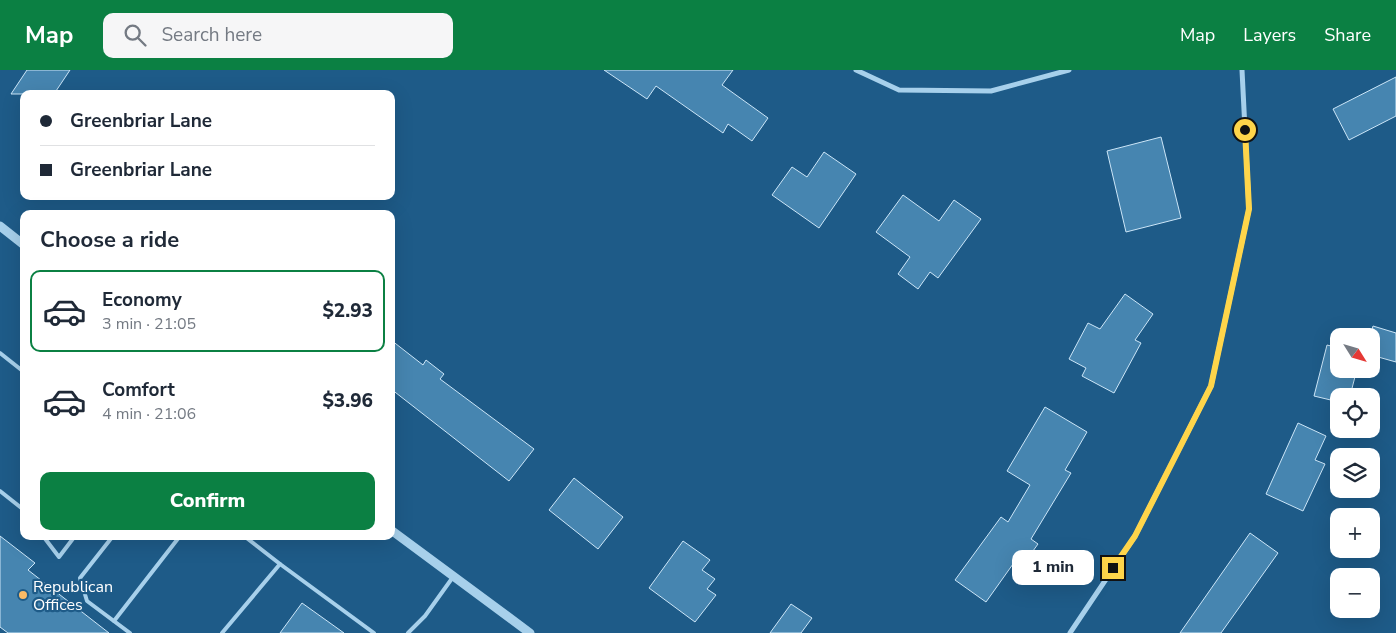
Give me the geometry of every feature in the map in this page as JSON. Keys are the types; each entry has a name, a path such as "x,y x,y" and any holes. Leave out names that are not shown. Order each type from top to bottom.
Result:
{"street":[{"path":"856,70 899,90 991,91 1069,70"},
{"path":"1070,633 1135,536 1211,386 1249,209 1242,70"},
{"path":"0,226 20,242"},
{"path":"395,533 530,633"}],"lane":[{"path":"0,353 20,369"},
{"path":"0,491 20,507"},
{"path":"46,540 59,557 72,540"},
{"path":"110,540 80,578 87,601 130,633"},
{"path":"114,621 177,540"},
{"path":"249,540 374,633"},
{"path":"222,633 280,564"},
{"path":"408,633 425,616 453,576"}],"building":[{"path":"27,70 70,70 57,90 20,90 20,94 11,94"},
{"path":"604,70 733,70 722,85 768,118 752,141 728,124 723,133 656,86 647,99"},
{"path":"1396,77 1396,116 1349,140 1333,109"},
{"path":"1161,137 1181,218 1126,232 1107,151"},
{"path":"824,152 856,174 819,228 772,195 792,167 807,177"},
{"path":"903,195 939,221 954,200 981,219 938,278 930,272 918,289 898,274 910,257 876,232"},
{"path":"1125,294 1153,314 1135,340 1141,343 1114,393 1082,376 1086,368 1069,359 1088,323 1100,329"},
{"path":"1380,328 1396,333 1396,362 1380,358"},
{"path":"395,343 423,365 426,360 444,374 440,379 534,449 509,481 395,392"},
{"path":"1327,345 1330,346 1330,378 1355,378 1352,388 1330,388 1330,400 1314,396"},
{"path":"1045,407 1087,432 1065,470 1071,473 1031,539 1038,544 1020,569 1013,564 986,602 955,580 1001,517 1008,522 1030,485 1007,471"},
{"path":"1298,423 1326,436 1315,460 1325,464 1303,511 1266,494"},
{"path":"574,478 623,517 598,549 549,510"},
{"path":"1250,533 1278,553 1221,633 1180,633"},
{"path":"0,536 35,563 28,570 109,633 8,633 0,627"},
{"path":"683,541 710,560 702,570 715,579 707,589 716,595 695,622 649,588"},
{"path":"302,603 344,633 280,633"},
{"path":"791,604 812,618 801,633 770,633"}],"place":[{"name":"Republican Offices","path":"23,595"}],"route":[{"path":"1113,568 1135,536 1211,386 1249,209 1245,130"}]}
